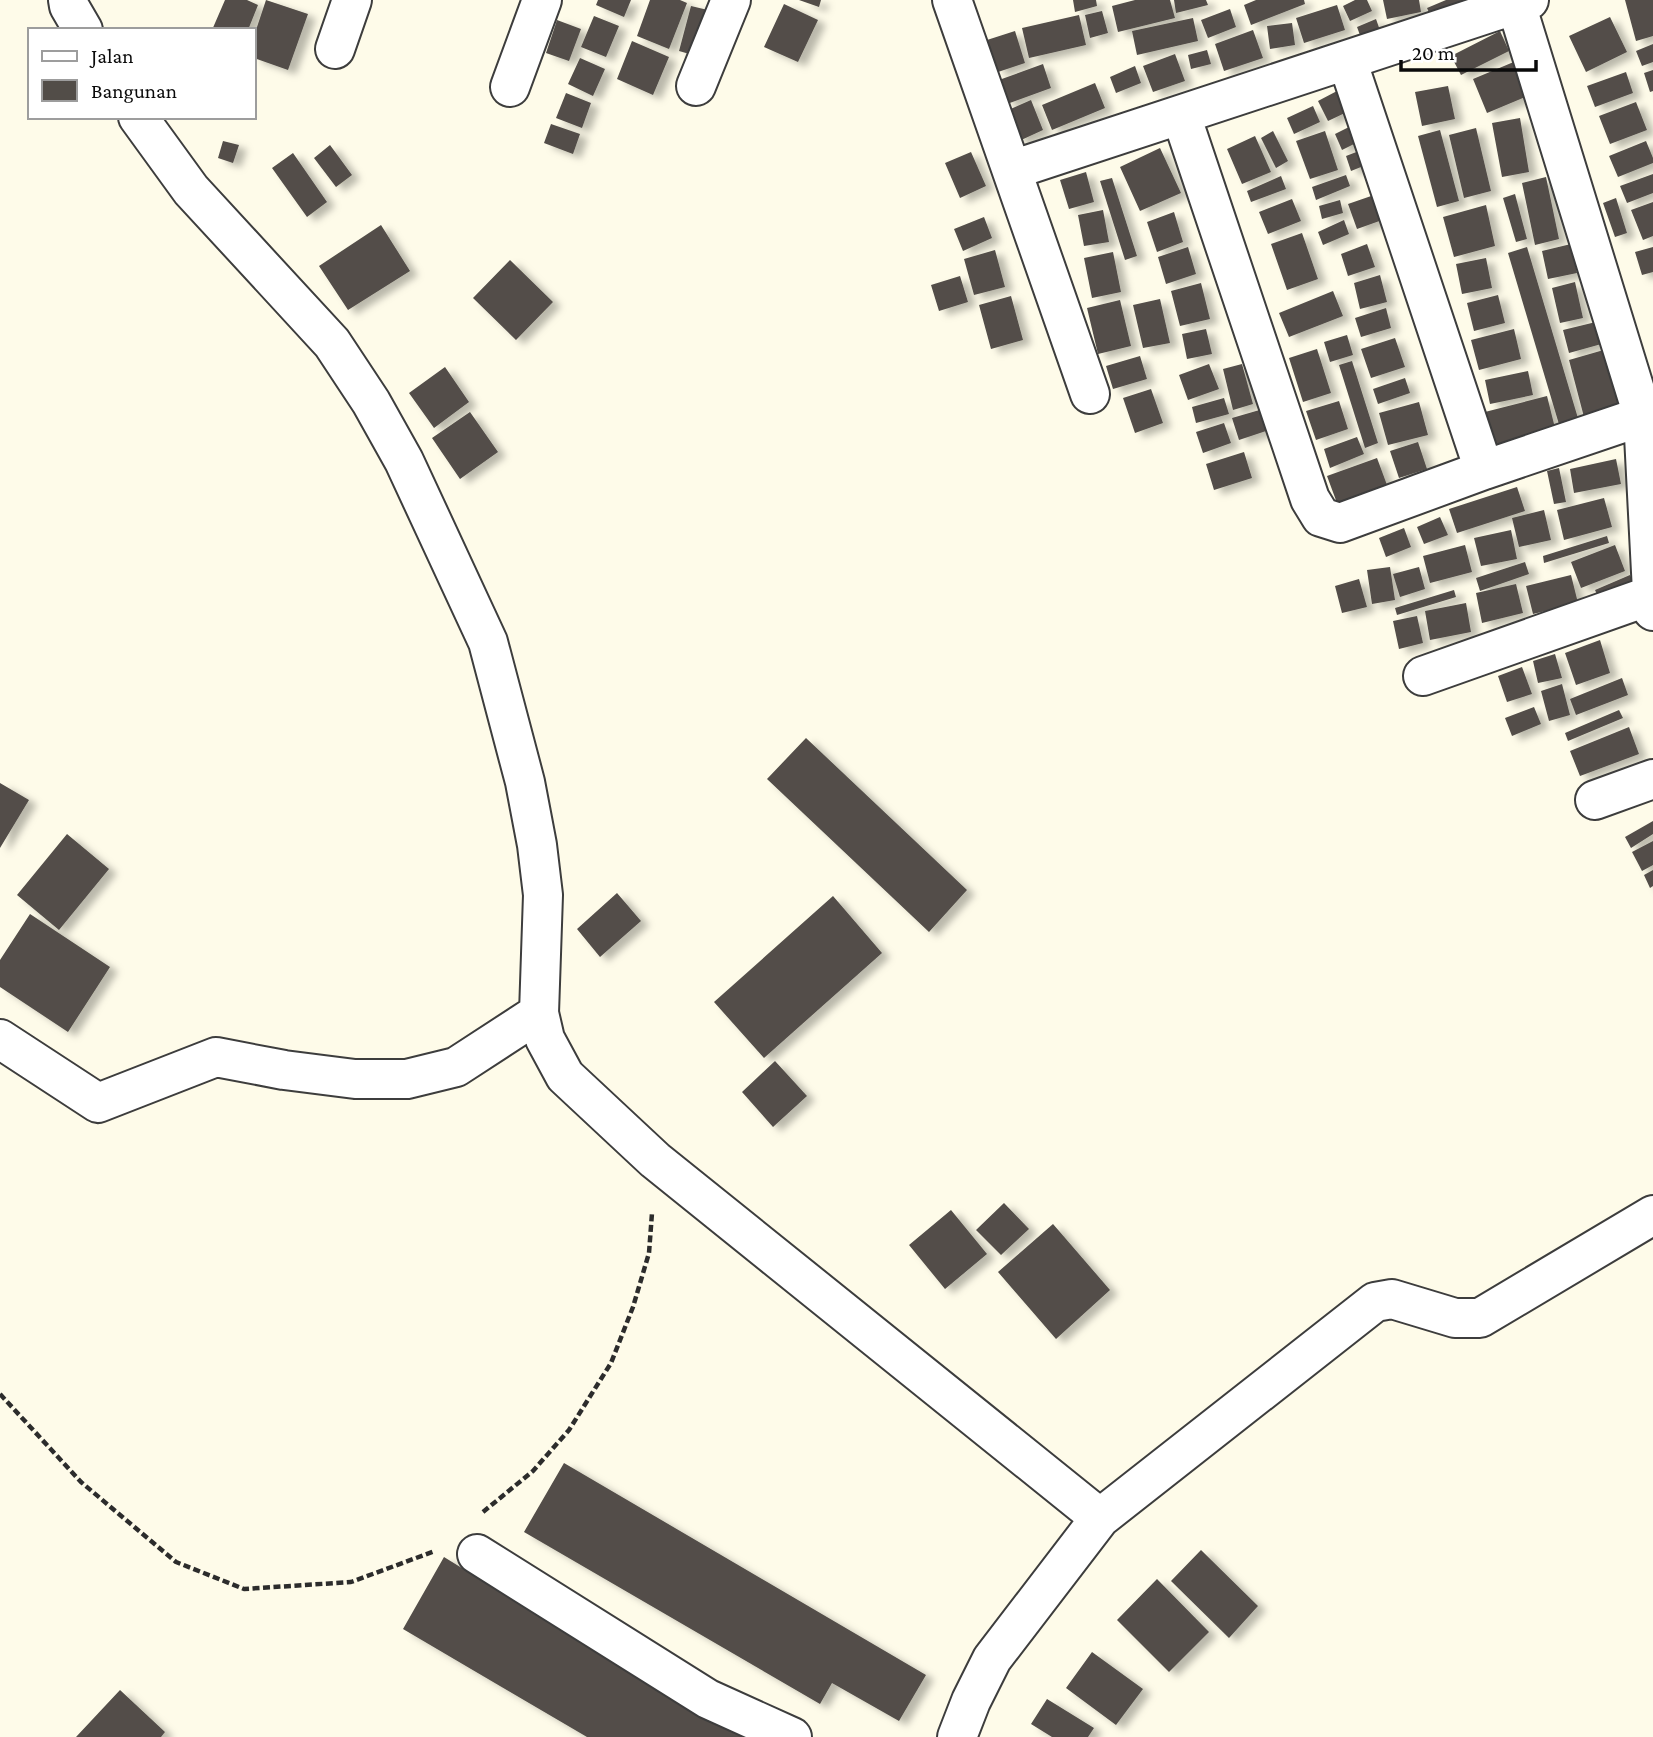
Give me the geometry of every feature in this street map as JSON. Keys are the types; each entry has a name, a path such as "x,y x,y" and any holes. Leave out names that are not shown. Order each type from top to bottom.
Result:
{"street":[{"path":"68,0 82,28"},
{"path":"335,49 352,0"},
{"path":"510,87 542,0"},
{"path":"696,86 731,0"},
{"path":"952,0 1090,394"},
{"path":"1012,170 1522,2 1643,416 1653,611"},
{"path":"1347,60 1484,470"},
{"path":"1181,115 1310,499 1321,517 1340,523 1643,416"},
{"path":"139,119 191,190 332,343 371,402 404,461 488,642 526,782 537,845 543,895 539,1013 545,1039 565,1076 655,1160 1100,1518"},
{"path":"1423,676 1652,595"},
{"path":"1595,800 1653,779"},
{"path":"0,1040 98,1104 216,1057 284,1070 355,1079 407,1079 456,1067 539,1013"},
{"path":"957,1737 992,1659 1100,1518 1375,1302 1392,1299 1455,1318 1480,1318 1653,1215"},
{"path":"478,1555 708,1699 792,1737"}],"path":[{"path":"479,1515 533,1471 569,1430 611,1363 649,1254 655,1160"},
{"path":"0,1394 80,1482 176,1562 244,1589 351,1582 436,1550"}],"building":[{"path":"225,0 247,0 258,5 249,28 213,28"},
{"path":"266,0 308,14 288,70 256,59 256,30"},
{"path":"598,0 631,0 624,17 596,5"},
{"path":"650,0 680,0 687,3 669,49 637,36"},
{"path":"799,0 821,0 819,7"},
{"path":"1073,0 1096,0 1097,6 1075,12"},
{"path":"1135,0 1170,0 1175,18 1118,32 1112,6"},
{"path":"1174,0 1206,0 1208,5 1176,13"},
{"path":"1256,0 1304,0 1305,4 1251,25 1244,5"},
{"path":"1355,0 1367,0 1372,11 1350,21 1343,6"},
{"path":"1383,0 1419,0 1421,12 1387,19"},
{"path":"1446,0 1464,0 1468,9 1434,24 1427,8"},
{"path":"1625,0 1653,0 1653,36 1636,41"},
{"path":"784,4 818,20 798,62 764,47"},
{"path":"1337,5 1345,30 1304,43 1296,18"},
{"path":"691,6 712,11 700,57 679,51"},
{"path":"1230,9 1236,27 1208,38 1201,20"},
{"path":"1102,11 1108,33 1090,38 1085,15"},
{"path":"1079,15 1086,45 1029,58 1022,28"},
{"path":"594,16 619,26 606,57 581,47"},
{"path":"1610,17 1627,52 1586,72 1569,36"},
{"path":"1193,18 1198,41 1137,55 1132,31"},
{"path":"1376,19 1383,39 1364,46 1357,27"},
{"path":"557,20 581,29 569,61 546,53"},
{"path":"1292,23 1295,45 1270,49 1267,26"},
{"path":"1253,30 1263,58 1224,71 1215,44"},
{"path":"1015,31 1025,63 998,72 987,40"},
{"path":"1500,31 1509,51 1461,75 1451,56"},
{"path":"632,41 669,57 653,95 617,79"},
{"path":"1653,44 1653,62 1642,66 1636,51"},
{"path":"1207,50 1211,64 1191,69 1188,55"},
{"path":"1175,54 1185,81 1153,92 1143,66"},
{"path":"580,58 605,69 593,96 568,84"},
{"path":"1516,61 1530,95 1487,113 1473,79"},
{"path":"1043,64 1051,88 1007,104 999,80"},
{"path":"1135,66 1141,83 1116,93 1110,77"},
{"path":"1653,70 1653,91 1650,92 1644,73"},
{"path":"1626,72 1633,93 1595,107 1587,86"},
{"path":"1095,83 1105,108 1052,130 1042,105"},
{"path":"1448,86 1455,119 1422,126 1415,92"},
{"path":"1337,91 1347,112 1328,121 1318,101"},
{"path":"566,93 591,103 582,128 556,118"},
{"path":"1031,100 1043,130 1019,141 1006,111"},
{"path":"1636,102 1647,130 1610,144 1599,116"},
{"path":"1313,106 1320,122 1294,134 1287,118"},
{"path":"1520,118 1529,172 1502,177 1492,123"},
{"path":"551,124 580,134 573,154 544,143"},
{"path":"1351,126 1358,142 1342,150 1335,134"},
{"path":"1476,128 1491,191 1464,198 1449,135"},
{"path":"1440,130 1459,201 1437,207 1418,136"},
{"path":"1273,131 1288,161 1276,168 1261,138"},
{"path":"1325,131 1338,170 1310,179 1296,141"},
{"path":"1255,136 1271,172 1242,184 1227,149"},
{"path":"223,141 239,145 233,163 218,158"},
{"path":"1646,141 1653,163 1618,177 1609,156"},
{"path":"330,145 352,175 336,187 314,158"},
{"path":"1160,148 1181,193 1140,211 1120,167"},
{"path":"1359,151 1366,165 1351,171 1346,156"},
{"path":"971,152 986,186 960,198 945,163"},
{"path":"293,153 327,202 307,217 272,168"},
{"path":"1086,172 1094,202 1069,209 1060,180"},
{"path":"1653,174 1653,193 1627,203 1620,186"},
{"path":"1346,175 1350,186 1316,200 1312,187"},
{"path":"1281,176 1286,189 1251,202 1247,191"},
{"path":"1546,177 1559,239 1535,245 1522,183"},
{"path":"1112,178 1137,256 1125,260 1100,181"},
{"path":"1377,194 1385,219 1357,229 1348,204"},
{"path":"1515,194 1527,239 1516,242 1503,198"},
{"path":"1616,198 1627,233 1615,237 1603,203"},
{"path":"1292,199 1301,221 1268,234 1259,212"},
{"path":"1340,200 1343,213 1322,219 1319,206"},
{"path":"1653,202 1653,236 1643,240 1631,210"},
{"path":"1486,205 1495,246 1454,257 1443,217"},
{"path":"1103,210 1109,242 1084,246 1078,215"},
{"path":"1174,212 1183,242 1157,252 1147,222"},
{"path":"984,217 992,238 963,251 954,229"},
{"path":"1344,220 1349,234 1323,245 1318,232"},
{"path":"381,225 410,271 348,310 319,266"},
{"path":"1302,233 1318,279 1287,290 1271,244"},
{"path":"1367,244 1375,267 1348,276 1341,254"},
{"path":"1571,244 1577,273 1548,279 1542,251"},
{"path":"1188,247 1196,274 1166,284 1158,257"},
{"path":"1527,247 1580,425 1561,431 1508,253"},
{"path":"1653,247 1653,272 1642,275 1635,252"},
{"path":"995,250 1005,287 974,295 964,259"},
{"path":"1113,252 1121,292 1092,298 1084,258"},
{"path":"1486,258 1492,288 1462,294 1456,264"},
{"path":"510,260 553,302 516,340 473,298"},
{"path":"1380,275 1387,302 1360,309 1354,283"},
{"path":"960,276 968,302 939,311 931,285"},
{"path":"1575,282 1583,318 1560,323 1552,288"},
{"path":"1201,283 1210,319 1180,326 1171,291"},
{"path":"1333,291 1343,316 1289,337 1279,313"},
{"path":"1498,295 1505,323 1474,331 1467,303"},
{"path":"1011,296 1023,340 991,349 979,305"},
{"path":"1160,299 1170,343 1143,348 1133,305"},
{"path":"1120,300 1131,346 1098,354 1087,308"},
{"path":"1386,308 1391,328 1361,337 1355,318"},
{"path":"1600,321 1605,343 1569,353 1563,330"},
{"path":"1206,329 1212,354 1187,359 1182,334"},
{"path":"1514,329 1521,359 1479,370 1471,340"},
{"path":"1347,335 1353,355 1330,362 1324,342"},
{"path":"1395,338 1405,367 1371,378 1361,349"},
{"path":"1614,347 1630,404 1584,417 1569,360"},
{"path":"1317,349 1331,393 1303,402 1289,358"},
{"path":"1140,356 1147,379 1113,389 1106,366"},
{"path":"1352,361 1378,443 1365,448 1339,365"},
{"path":"1209,364 1219,389 1188,400 1179,375"},
{"path":"1242,364 1253,404 1233,410 1223,369"},
{"path":"445,367 469,402 434,428 409,393"},
{"path":"1528,371 1533,395 1490,404 1485,380"},
{"path":"1405,378 1410,393 1378,404 1373,389"},
{"path":"1151,389 1163,423 1135,433 1123,398"},
{"path":"1547,396 1555,428 1490,446 1481,413"},
{"path":"1224,398 1229,414 1196,423 1192,407"},
{"path":"1339,401 1348,429 1316,440 1306,411"},
{"path":"1419,402 1428,435 1388,445 1379,413"},
{"path":"1263,409 1269,430 1239,440 1232,418"},
{"path":"470,412 498,452 460,479 432,438"},
{"path":"1224,423 1231,443 1203,453 1196,432"},
{"path":"1357,437 1364,454 1330,468 1324,449"},
{"path":"1418,442 1427,469 1399,478 1390,451"},
{"path":"1244,452 1252,478 1214,490 1206,464"},
{"path":"1377,458 1387,485 1337,503 1327,476"},
{"path":"1616,459 1621,484 1574,493 1570,469"},
{"path":"1559,468 1566,502 1554,504 1547,471"},
{"path":"1517,487 1525,511 1457,533 1449,509"},
{"path":"1604,498 1612,527 1564,540 1557,510"},
{"path":"1544,510 1551,540 1519,547 1512,518"},
{"path":"1440,517 1448,535 1424,544 1417,527"},
{"path":"1404,528 1411,547 1386,557 1379,538"},
{"path":"1511,530 1517,559 1481,566 1474,538"},
{"path":"1607,536 1609,543 1544,563 1543,556"},
{"path":"1465,545 1472,572 1430,583 1423,556"},
{"path":"1615,545 1625,571 1581,588 1571,562"},
{"path":"1525,562 1529,574 1480,591 1476,578"},
{"path":"1390,567 1395,600 1372,604 1367,570"},
{"path":"1419,567 1425,589 1400,597 1393,574"},
{"path":"1571,575 1578,603 1533,614 1526,586"},
{"path":"1630,575 1638,593 1603,608 1595,590"},
{"path":"1359,579 1367,607 1342,613 1335,586"},
{"path":"1516,584 1523,613 1482,623 1476,593"},
{"path":"1454,590 1456,597 1397,615 1395,608"},
{"path":"1466,603 1471,632 1430,640 1425,611"},
{"path":"1417,616 1423,643 1399,649 1393,621"},
{"path":"1600,640 1610,673 1576,685 1565,653"},
{"path":"1555,654 1562,678 1538,683 1533,661"},
{"path":"1522,667 1532,694 1507,702 1498,676"},
{"path":"1622,678 1628,695 1576,715 1570,699"},
{"path":"1562,684 1570,715 1549,721 1541,691"},
{"path":"1534,707 1541,724 1512,736 1505,718"},
{"path":"1619,710 1623,718 1568,741 1565,733"},
{"path":"1629,727 1639,754 1580,776 1570,751"},
{"path":"806,738 967,890 929,932 767,779"},
{"path":"0,783 29,800 0,848"},
{"path":"1653,821 1653,834 1631,848 1625,837"},
{"path":"67,834 109,869 59,930 17,895"},
{"path":"1653,841 1653,865 1642,871 1632,852"},
{"path":"1653,870 1653,886 1650,888 1644,875"},
{"path":"617,893 641,921 600,957 577,929"},
{"path":"833,896 882,953 764,1058 714,1002"},
{"path":"30,914 110,967 68,1032 0,987 0,960"},
{"path":"775,1061 807,1096 773,1127 742,1092"},
{"path":"1004,1203 1029,1229 1001,1255 976,1230"},
{"path":"951,1210 987,1254 945,1289 909,1245"},
{"path":"1053,1224 1110,1290 1056,1339 998,1272"},
{"path":"564,1463 926,1675 899,1721 832,1683 820,1704 524,1532"},
{"path":"1201,1550 1258,1606 1229,1638 1171,1581"},
{"path":"444,1557 752,1737 587,1737 403,1629"},
{"path":"1157,1579 1209,1632 1169,1672 1117,1620"},
{"path":"1092,1652 1143,1689 1116,1725 1066,1688"},
{"path":"120,1690 165,1732 161,1737 76,1737"},
{"path":"1047,1699 1094,1728 1088,1737 1052,1737 1031,1724"}]}
